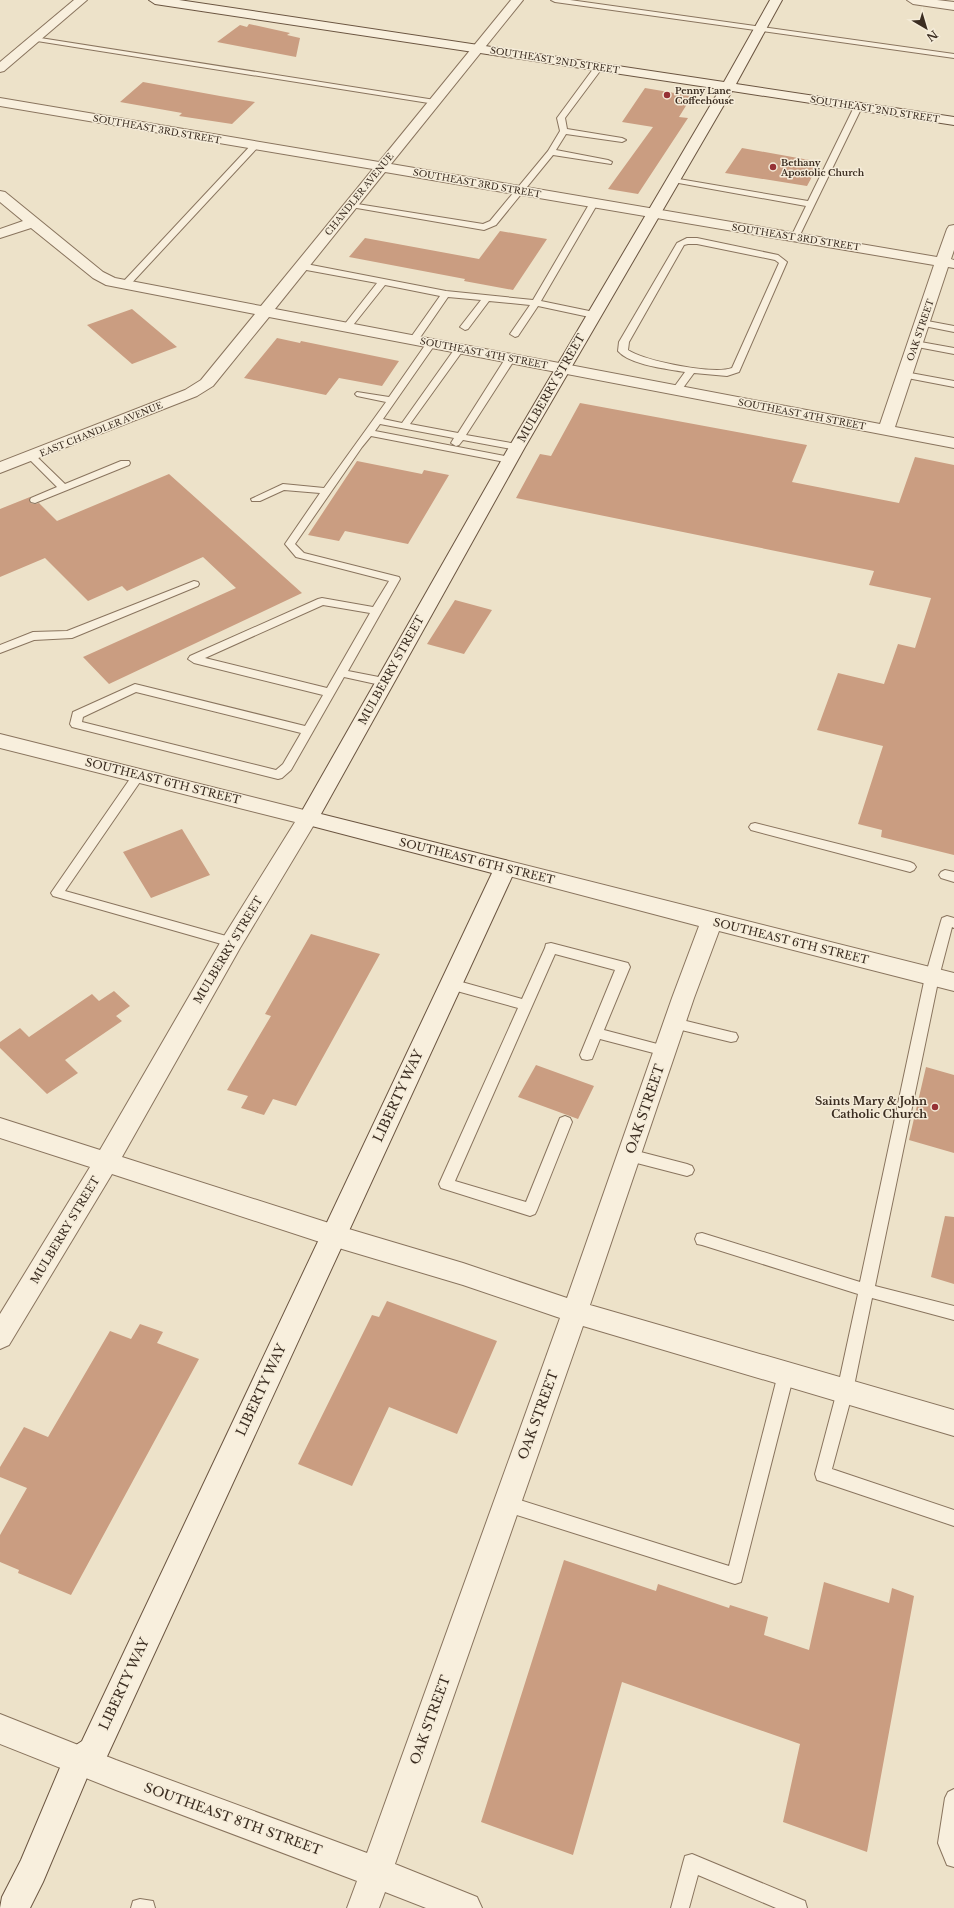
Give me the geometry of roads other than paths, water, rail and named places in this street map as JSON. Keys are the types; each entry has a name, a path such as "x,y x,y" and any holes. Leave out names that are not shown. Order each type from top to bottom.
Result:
{"street":[{"path":"0,68 81,0"},
{"name":"SOUTHEAST 2ND STREET","path":"155,0 954,121"},
{"name":"CHANDLER AVENUE","path":"201,388 517,0"},
{"name":"MULBERRY STREET","path":"0,1337 106,1162 232,942 308,818 562,368 728,87 776,0"},
{"path":"913,0 954,6"},
{"name":"SOUTHEAST 3RD STREET","path":"0,102 948,263"},
{"name":"SOUTHEAST 4TH STREET","path":"0,195 105,280 954,443"},
{"path":"0,234 34,222"},
{"name":"OAK STREET","path":"886,430 922,323 948,263 954,229"},
{"name":"EAST CHANDLER AVENUE","path":"0,468 201,388"},
{"name":"SOUTHEAST 6TH STREET","path":"0,741 954,982"},
{"name":"LIBERTY WAY","path":"13,1908 32,1871 78,1762 92,1752 332,1235 506,868"},
{"name":"OAK STREET","path":"363,1908 575,1312 674,1023 712,921"},
{"path":"0,1128 332,1235 463,1274 575,1312 954,1423"},
{"name":"SOUTHEAST 8TH STREET","path":"0,1729 78,1762 376,1871 466,1908"}],"lane":[{"path":"555,0 954,56"},
{"path":"37,38 435,102"},
{"path":"351,205 484,227 493,223 551,152 564,131 561,118 599,67"},
{"path":"795,237 858,107"},
{"path":"564,131 622,140"},
{"path":"125,285 255,146"},
{"path":"551,152 608,162"},
{"path":"673,180 811,204"},
{"path":"515,334 536,303 594,203"},
{"path":"687,240 697,241 771,255 783,262 736,370 727,374 691,370 628,356 623,351 624,342 681,243 687,240"},
{"path":"301,266 446,294 536,303 594,315"},
{"path":"347,327 383,282"},
{"path":"414,340 446,294"},
{"path":"465,327 487,298"},
{"path":"922,323 954,329"},
{"path":"308,731 135,688 77,715 76,724 278,775 287,767 308,731 330,693 376,611 395,579 300,555 290,544 431,343"},
{"path":"915,344 954,351"},
{"path":"406,425 459,349"},
{"path":"452,449 510,358"},
{"path":"677,390 691,370"},
{"path":"904,375 954,384"},
{"path":"360,394 391,400"},
{"path":"376,420 460,436 513,454"},
{"path":"369,433 452,449 513,454"},
{"path":"31,456 64,488"},
{"path":"35,500 125,463"},
{"path":"256,499 283,487 326,491"},
{"path":"0,649 33,636 68,634 194,584"},
{"path":"330,693 194,659 322,601 376,611"},
{"path":"341,673 384,682"},
{"path":"138,776 57,893 232,942"},
{"path":"755,827 910,867"},
{"path":"954,923 947,921 932,977 845,1391 822,1474 954,1518"},
{"path":"565,1122 530,1210 446,1184 551,948 623,967 587,1055"},
{"path":"451,984 525,1005"},
{"path":"674,1023 731,1037"},
{"path":"597,1033 665,1051"},
{"path":"629,1155 687,1170"},
{"path":"702,1239 866,1290 954,1314"},
{"path":"506,1504 735,1576 786,1374"},
{"path":"954,1798 947,1843 954,1858"},
{"path":"680,1908 692,1862 798,1908"},
{"path":"140,1908 146,1908"}],"place":[{"name":"Penny Lane Coffeehouse","path":"667,95"},
{"name":"Bethany Apostolic Church","path":"773,167"},
{"name":"Saints Mary & John Catholic Church","path":"935,1107"}]}
